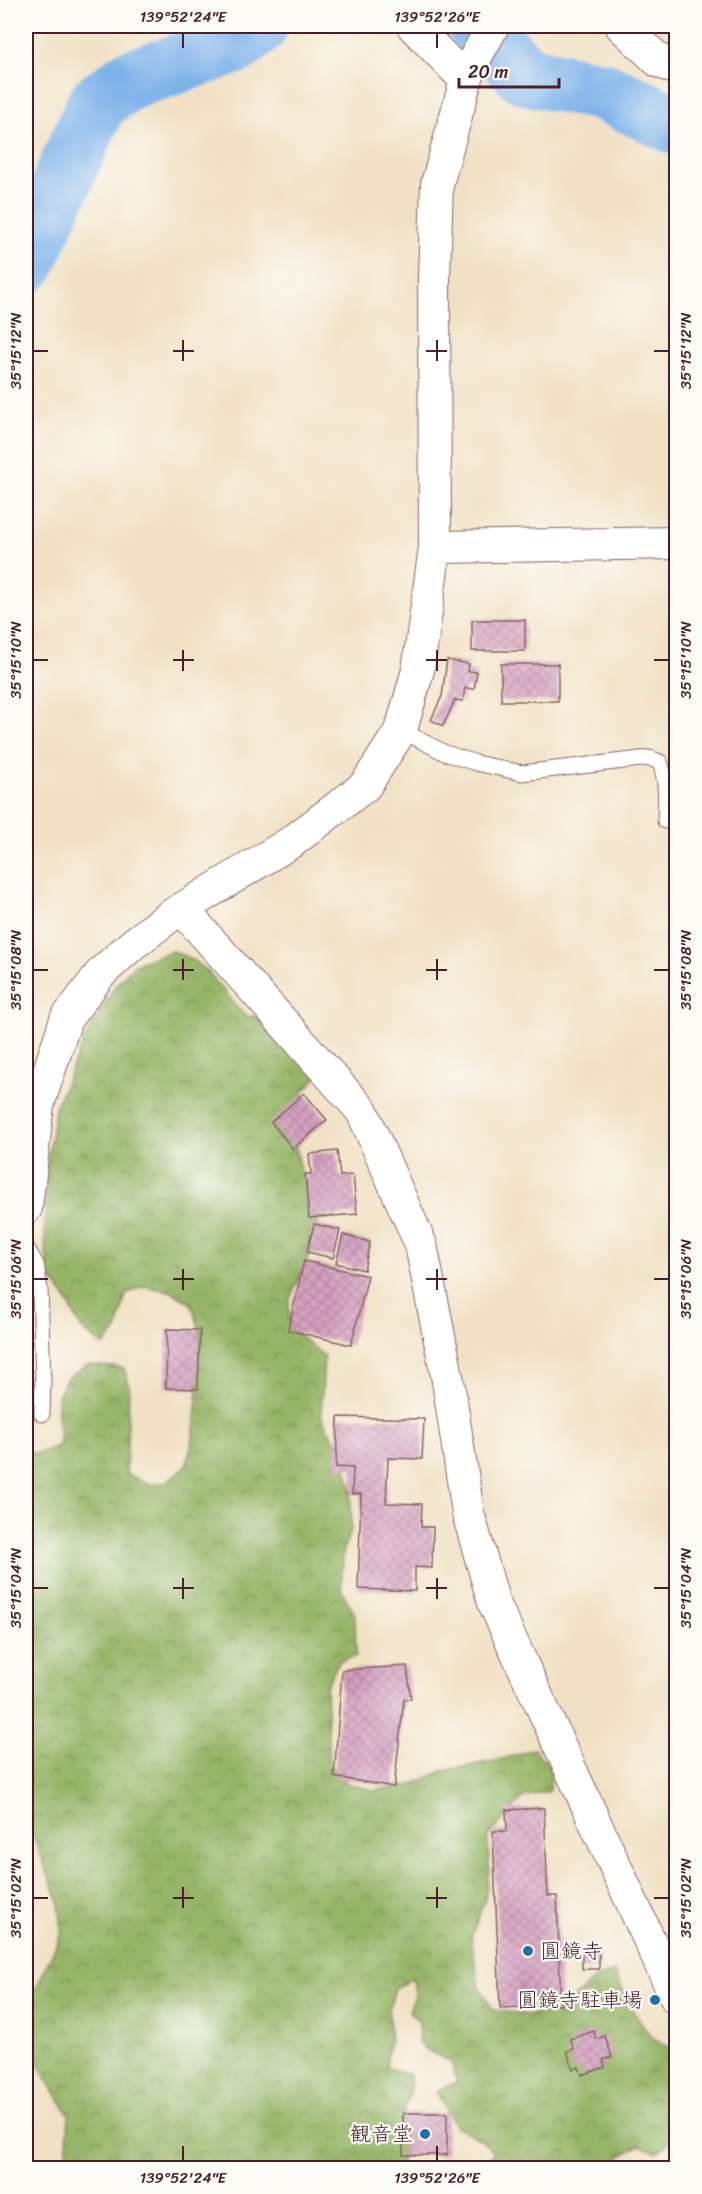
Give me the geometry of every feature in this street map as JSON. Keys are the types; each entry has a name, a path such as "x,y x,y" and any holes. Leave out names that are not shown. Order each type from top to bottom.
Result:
{"street":[{"path":"413,26 470,71"},
{"path":"26,1208 38,1105 66,1019 101,973 133,944 182,909 293,841 365,786 401,730 418,670 435,547 434,278 437,184 470,71 493,26"},
{"path":"622,26 659,61 676,68"},
{"path":"435,547 676,543"},
{"path":"182,909 362,1111 421,1245 448,1381 468,1513 494,1603 676,1998"}],"lane":[{"path":"401,730 445,753 476,763 522,773 649,758 660,762 665,776 667,795 665,821"},
{"path":"26,1247 36,1264 40,1289 42,1414"}],"green space":[{"path":"172,951 190,958 207,971 245,1016 268,1017 319,1075 304,1091 295,1107 294,1138 302,1177 318,1209 318,1234 289,1301 290,1328 324,1356 321,1416 343,1456 351,1489 351,1530 344,1547 341,1589 355,1615 356,1656 339,1661 326,1687 329,1765 348,1784 373,1790 410,1786 442,1771 499,1760 534,1749 551,1768 550,1791 523,1797 488,1836 489,1869 485,1899 471,1937 479,1986 493,2010 531,2015 571,2001 595,1978 614,1972 633,2011 652,2038 676,2052 676,2106 667,2115 673,2140 657,2152 639,2145 620,2157 615,2168 472,2168 484,2166 494,2152 480,2139 455,2126 436,2091 457,2082 451,2062 418,2043 419,2022 409,2011 415,1996 413,1978 395,1988 389,2010 390,2037 386,2067 410,2075 410,2094 403,2113 403,2155 399,2168 69,2168 66,2158 69,2115 26,2048 26,1995 36,1988 62,1933 59,1902 26,1817 26,1451 38,1454 60,1445 57,1400 66,1379 88,1365 124,1368 129,1385 126,1474 152,1485 166,1482 186,1466 193,1438 198,1389 200,1330 191,1303 170,1291 143,1286 126,1294 117,1330 103,1346 81,1328 67,1300 49,1276 45,1243 47,1165 55,1108 83,1042 116,985 135,964"}],"building":[{"path":"472,620 525,620 525,651 472,651"},
{"path":"447,660 469,664 468,671 477,672 474,689 465,688 463,701 455,700 443,726 431,720 442,696"},
{"path":"501,664 558,664 558,701 501,701"},
{"path":"304,1093 327,1120 293,1149 271,1122"},
{"path":"337,1151 340,1176 353,1175 357,1214 309,1218 305,1174 311,1174 309,1154"},
{"path":"314,1224 340,1230 333,1258 307,1252"},
{"path":"343,1235 370,1242 364,1270 336,1263"},
{"path":"304,1261 368,1276 351,1345 288,1330"},
{"path":"167,1329 200,1330 198,1389 166,1388"},
{"path":"338,1417 424,1419 422,1459 388,1458 386,1503 422,1504 421,1527 433,1527 432,1568 415,1567 415,1591 358,1589 361,1494 352,1494 353,1468 336,1467"},
{"path":"407,1666 411,1699 404,1699 394,1787 334,1777 342,1670"},
{"name":"圓鏡寺","path":"544,1808 548,1896 557,1896 561,2005 500,2008 493,1831 507,1831 506,1810"},
{"path":"582,1953 599,1953 599,1969 582,1969"},
{"path":"594,2031 596,2039 605,2036 612,2057 603,2060 605,2067 582,2075 579,2067 573,2069 567,2051 574,2049 570,2039"},
{"name":"観音堂","path":"403,2113 447,2113 447,2155 403,2155"}],"waterway":[{"path":"26,263 97,103 129,80 236,44 258,26"},
{"path":"478,26 525,75 604,92 676,125"}],"place":[{"name":"圓鏡寺","path":"528,1951"},
{"name":"圓鏡寺駐車場","path":"655,2000"},
{"name":"観音堂","path":"425,2134"}]}
